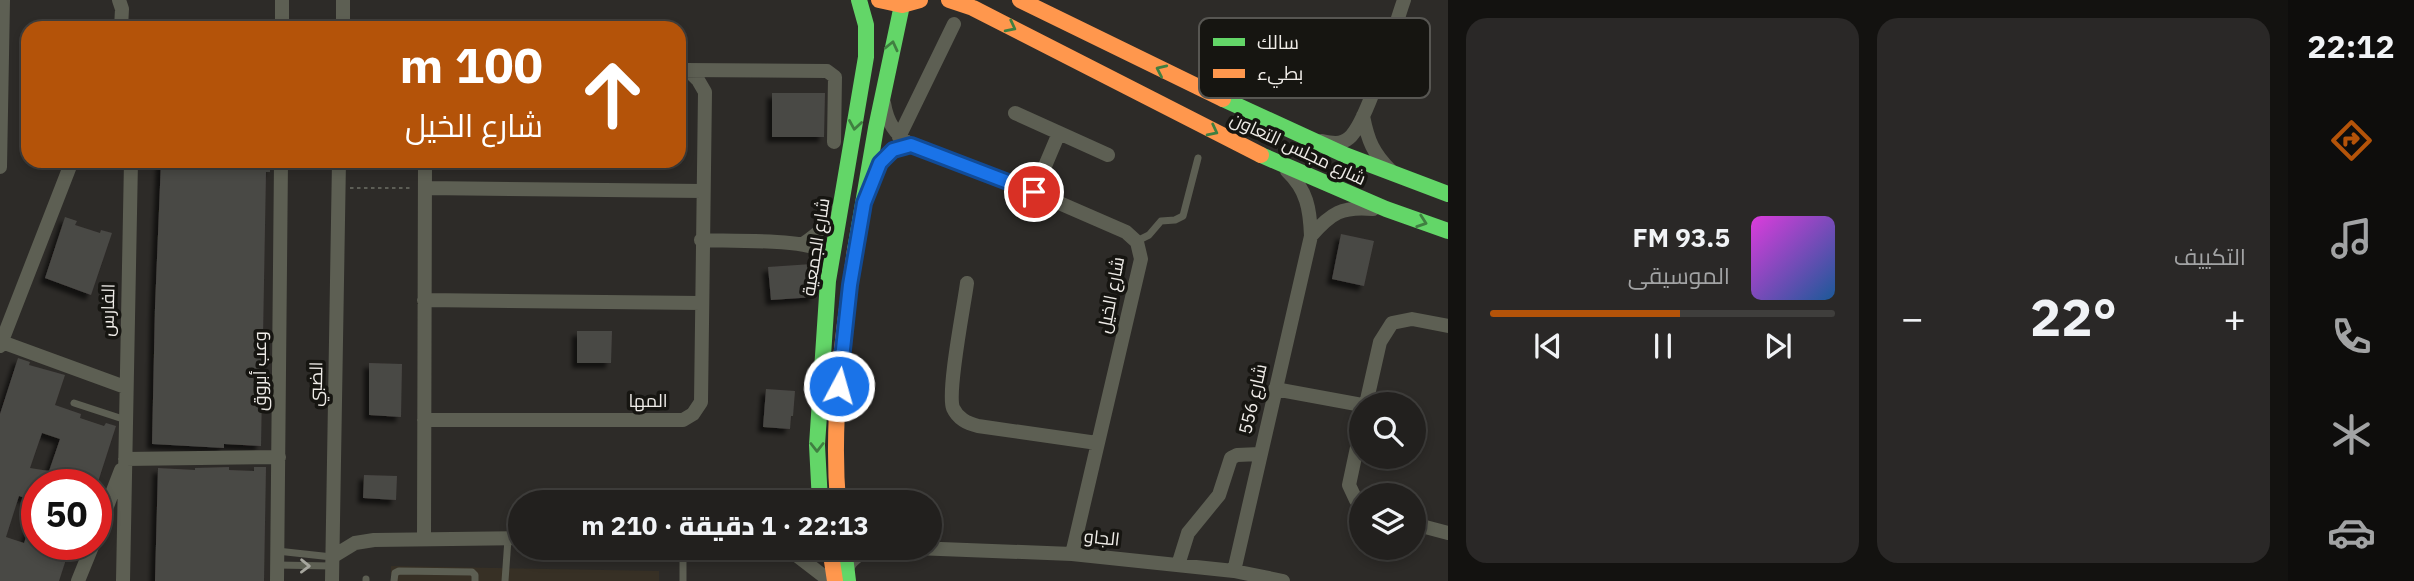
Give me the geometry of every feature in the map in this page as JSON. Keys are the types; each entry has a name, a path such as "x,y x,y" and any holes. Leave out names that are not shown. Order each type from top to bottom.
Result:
{"main road":[{"name":"شارع الجمعية","path":"818,490 817,445 828,281 866,57 866,25 859,0"},
{"path":"879,0 902,5 920,0"},
{"name":"شارع مجلس التعاون","path":"949,0 973,8 1281,165 1387,210 1448,231"},
{"name":"شارع مجلس التعاون","path":"1020,0 1199,88"},
{"path":"837,490 839,386 850,285 891,47 902,5"},
{"name":"شارع مجلس التعاون","path":"1221,98 1397,177 1448,194"},
{"path":"835,560 843,577"}],"street":[{"path":"0,167 3,0"},
{"path":"119,0 121,21"},
{"path":"282,0 282,21"},
{"path":"343,0 343,21"},
{"path":"1398,18 1404,0"},
{"path":"864,203 880,163 905,141 954,24"},
{"name":"المها","path":"686,70 827,71 835,77 834,142"},
{"name":"المها","path":"424,420 682,420 694,414 701,402 705,92 698,80 686,71"},
{"path":"883,95 886,118 905,141"},
{"path":"1303,137 1336,144 1348,138 1363,116 1369,98"},
{"path":"1015,113 1108,155"},
{"path":"1363,116 1368,141 1397,177"},
{"path":"1034,192 1059,133"},
{"name":"شارع الخيل","path":"905,141 1126,232 1136,242 1141,259 1072,554"},
{"name":"شارع 556","path":"1234,570 1311,236 1310,213 1303,191 1297,180 1281,165"},
{"path":"69,168 1,344 125,387"},
{"name":"الفارس","path":"123,581 131,168"},
{"name":"وعب أبروق","path":"277,581 281,168"},
{"name":"الضبي","path":"332,568 340,168"},
{"path":"424,538 425,168"},
{"path":"425,188 703,191"},
{"path":"803,243 831,221 844,196"},
{"path":"1311,236 1332,214 1346,209 1359,207 1387,210"},
{"path":"702,240 803,243 819,250 826,261 828,281"},
{"path":"967,283 951,397 957,415 965,422 978,426 1097,443"},
{"path":"424,300 701,303"},
{"path":"1367,392 1380,342 1392,323 1412,319 1448,326"},
{"path":"1275,389 1349,402"},
{"path":"1178,565 1188,533 1219,495 1231,458 1237,455 1260,454"},
{"path":"125,459 279,457"},
{"name":"الفارس","path":"112,493 125,459"},
{"path":"1426,527 1448,533"},
{"path":"332,568 348,547 364,541 508,538"},
{"name":"الجاو","path":"942,549 1072,554 1234,570 1279,580"},
{"path":"78,581 87,560"},
{"path":"803,560 830,581"},
{"path":"843,577 853,560"}],"lane":[{"path":"1136,242 1149,235 1161,221 1175,220 1183,216 1198,159"},
{"path":"74,403 126,420"},
{"path":"277,558 332,568"},
{"path":"277,558 332,568"},
{"path":"505,581 509,560"},
{"path":"683,560 683,581"},
{"path":"394,581 398,571 472,572 475,581"}],"path":[{"path":"339,188 425,188"}],"shaded area":[{"path":"391,566 659,571 659,581 391,581"}],"building":[{"path":"772,93 825,93 824,137 772,137"},
{"path":"161,168 270,168 270,172 266,172 261,446 224,444 224,448 152,444"},
{"path":"65,217 77,221 75,225 100,233 101,230 112,233 91,295 45,278"},
{"path":"1341,234 1374,241 1364,286 1332,279"},
{"path":"812,264 815,297 771,300 768,267"},
{"path":"577,331 612,331 611,363 577,363"},
{"path":"18,358 30,362 29,365 65,375 55,405 81,414 80,418 104,426 106,423 116,426 102,469 50,469 60,439 42,433 30,468 36,469 21,469 21,497 19,496 6,537 21,542 21,560 66,560 59,581 0,581 0,414"},
{"path":"369,363 402,364 401,417 369,415"},
{"path":"766,389 795,391 790,429 763,427"},
{"path":"229,467 229,470 254,471 254,467 266,467 264,581 155,581 158,468 195,470"},
{"path":"364,475 397,476 396,500 363,498"}],"traffic: fast":[{"path":"819,490 817,445 828,281 866,57 866,25 859,0"},
{"path":"855,250 876,128 902,5"},
{"path":"1223,99 1345,155 1448,194"},
{"path":"1261,155 1386,209 1448,231"},
{"path":"845,560 848,581"}],"traffic: slow":[{"path":"879,0 902,5 920,0"},
{"path":"949,0 973,8 1261,155"},
{"path":"1020,0 1199,87"},
{"path":"837,490 837,407 855,250"},
{"path":"832,560 835,581"}],"route":[{"path":"839,386 850,285 864,203 880,163 893,150 911,145 1034,192"}]}
